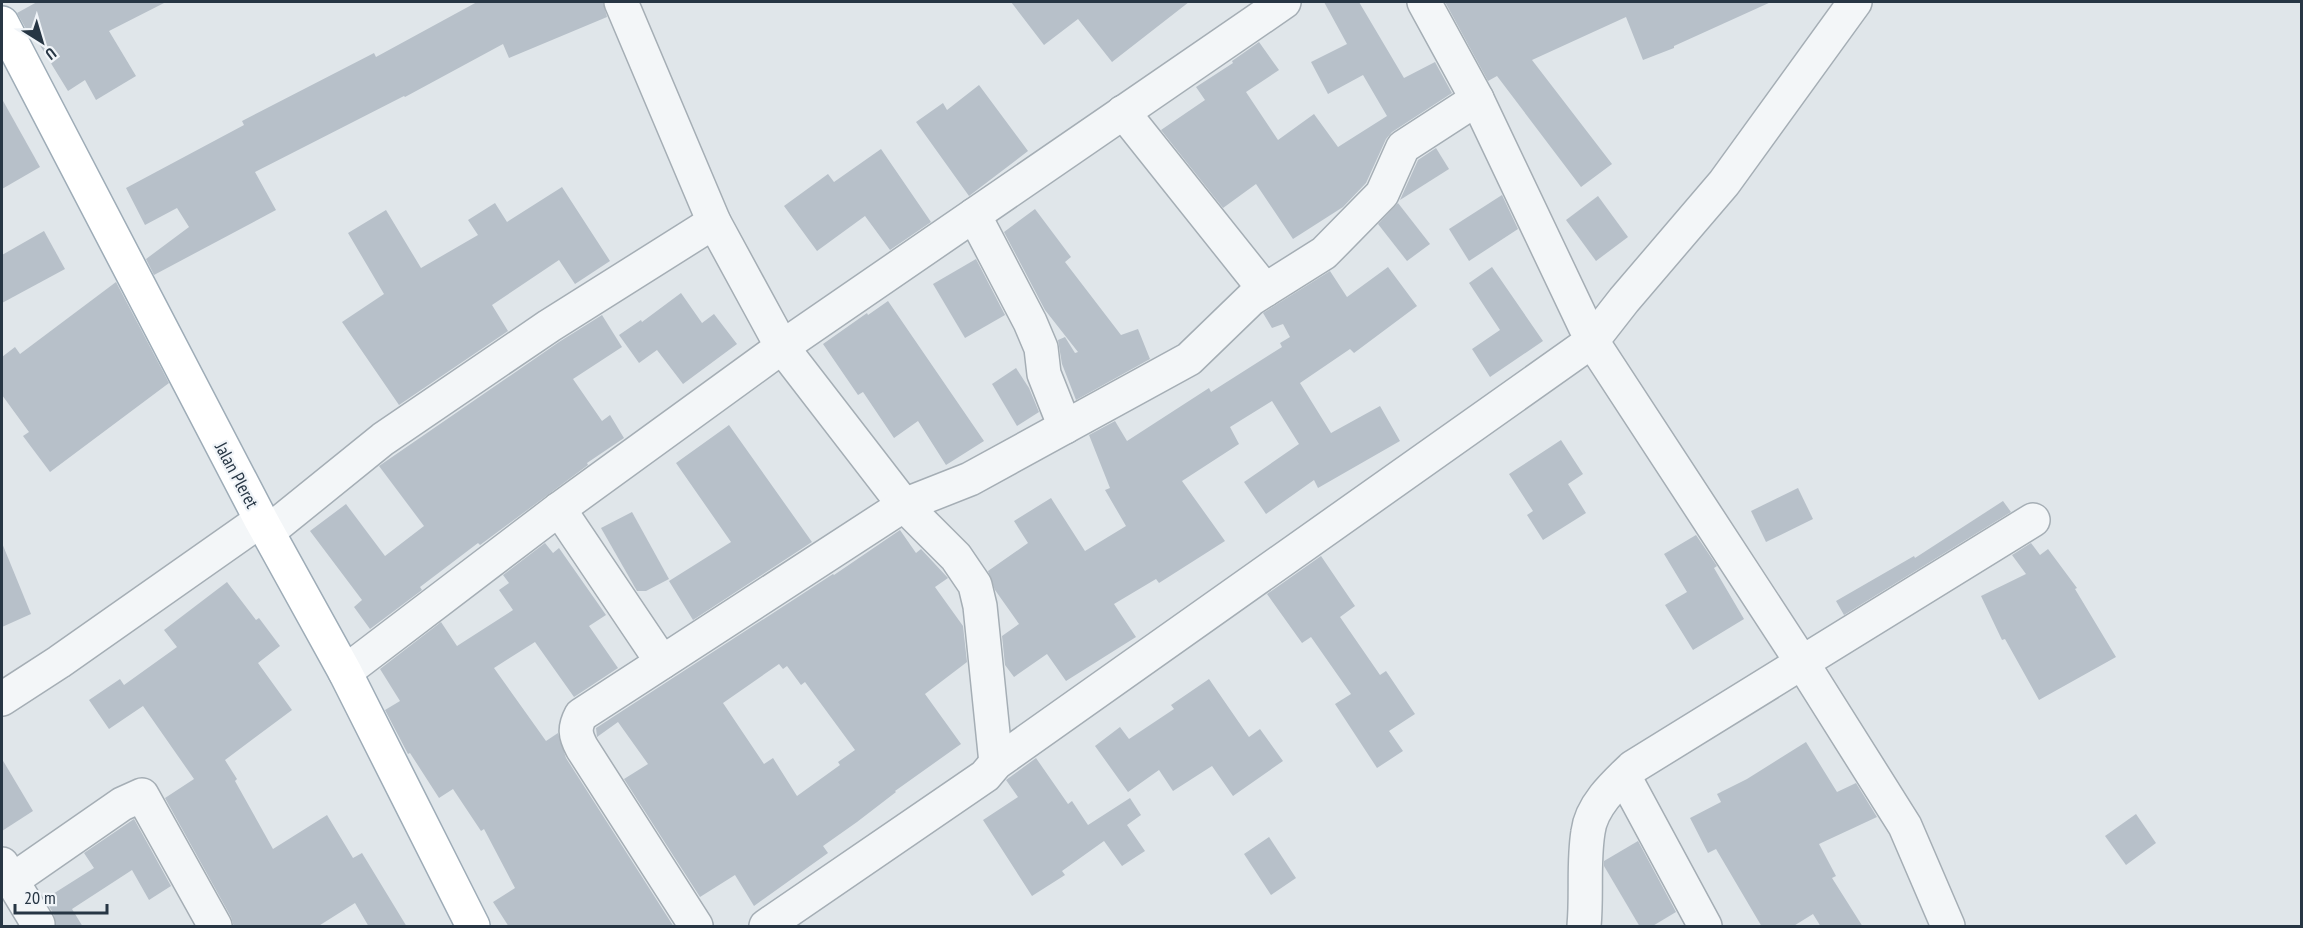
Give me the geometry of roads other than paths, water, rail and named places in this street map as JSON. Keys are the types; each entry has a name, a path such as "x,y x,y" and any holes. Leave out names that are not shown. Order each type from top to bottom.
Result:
{"main road":[{"name":"Jalan Pleret","path":"2,23 265,526 345,672 473,927"}],"street":[{"path":"621,2 714,222 782,347 904,506 956,557 975,585 982,626 996,762"},
{"path":"345,672 559,509 782,347 1284,2"},
{"path":"1424,2 1477,99 1592,340 1803,664 1905,826 1948,927"},
{"path":"766,927 985,776 996,762 1592,340 1724,183 1855,2"},
{"path":"696,927 575,736 575,725 581,716 904,506 970,479 1189,359 1251,299 1324,253 1382,194 1403,147 1477,99"},
{"path":"1123,112 1266,290"},
{"path":"974,214 1030,322 1041,348 1044,374 1065,427"},
{"path":"2,699 265,526 383,439 549,326 714,222"},
{"path":"559,509 662,662"},
{"path":"1584,927 1588,830 1597,807 1624,776 1634,767 2033,520"},
{"path":"1624,776 1705,927"},
{"path":"38,924 6,873 122,804 142,795 215,927"}]}
